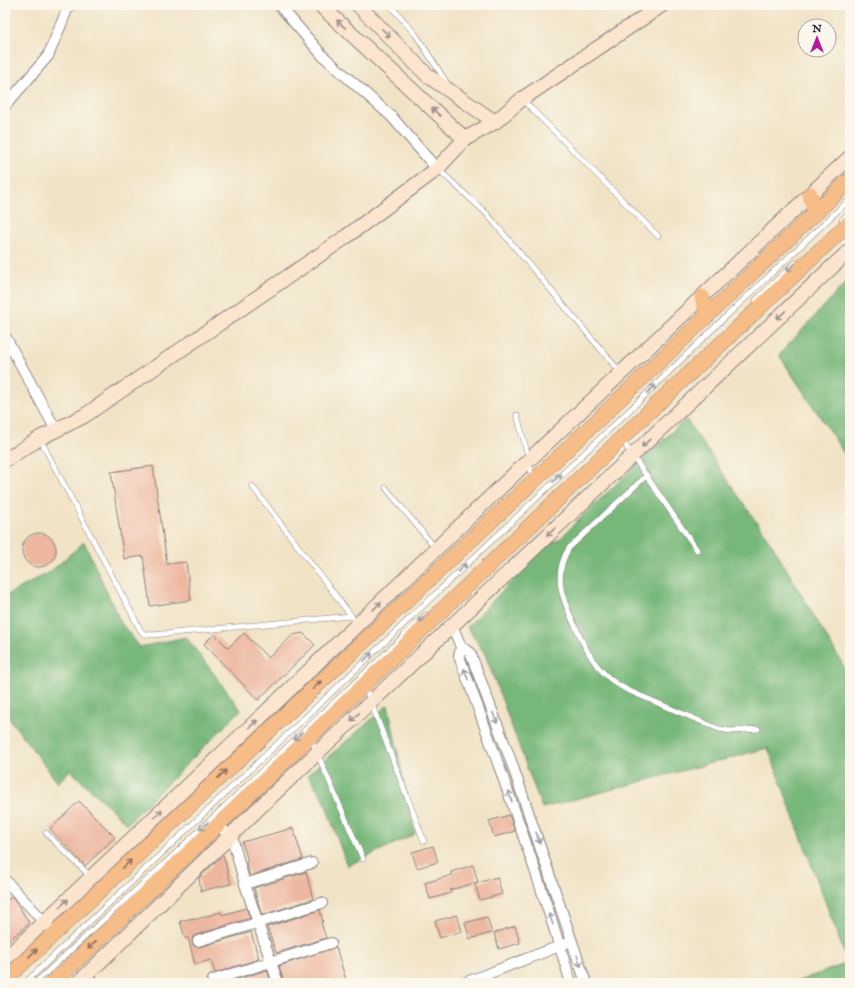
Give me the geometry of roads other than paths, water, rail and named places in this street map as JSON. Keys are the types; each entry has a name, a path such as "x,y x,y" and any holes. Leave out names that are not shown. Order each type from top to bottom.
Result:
{"main road":[{"path":"5,980 360,628 532,482 850,180"},
{"path":"810,194 815,214"},
{"path":"53,983 845,222"},
{"path":"702,296 707,316"}],"street":[{"path":"5,106 48,56 69,5"},
{"path":"279,5 323,56 391,116 438,169"},
{"path":"320,5 465,139"},
{"path":"358,5 428,76 495,122"},
{"path":"5,460 40,438 84,416 343,239 438,169 465,139 495,122 522,99 662,5"},
{"path":"5,959 91,877 360,628 436,550 529,460 850,157"},
{"path":"78,983 318,752 850,250"},
{"path":"5,336 56,430"},
{"path":"452,625 460,647 459,656 495,753 571,983"},
{"path":"460,647 470,652 473,659 511,762 586,983"},
{"path":"218,824 230,836 234,846 278,983"},
{"path":"245,884 312,863"},
{"path":"6,884 54,933"},
{"path":"198,941 322,903"},
{"path":"464,983 572,941"},
{"path":"213,980 331,942"}],"lane":[{"path":"390,5 416,35 454,94"},
{"path":"522,99 658,236"},
{"path":"438,169 486,213 621,373"},
{"path":"25,983 850,199"},
{"path":"845,222 850,212"},
{"path":"752,305 802,258"},
{"path":"517,415 529,460 532,482"},
{"path":"40,438 133,617 144,634 152,635 360,628"},
{"path":"621,438 697,550"},
{"path":"647,475 569,548 563,558 561,569 560,580 563,600 587,652 606,676 616,683 627,690 719,728 731,731 758,729"},
{"path":"252,486 360,628"},
{"path":"386,488 436,550"},
{"path":"35,983 140,887 431,611"},
{"path":"364,684 372,701 424,841"},
{"path":"310,736 363,859"},
{"path":"46,833 91,877"}]}
